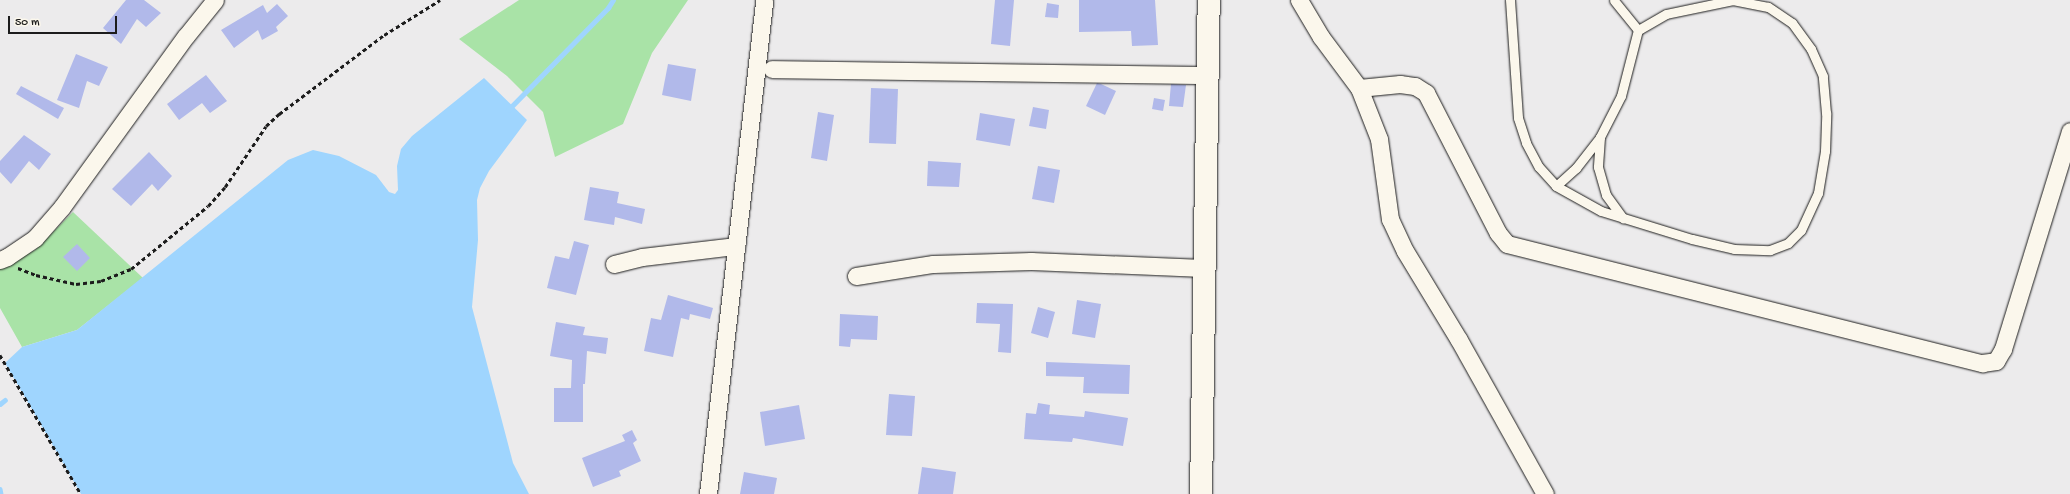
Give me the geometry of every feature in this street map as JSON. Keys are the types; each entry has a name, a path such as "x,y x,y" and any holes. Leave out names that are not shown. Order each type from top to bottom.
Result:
{"main road":[{"path":"1202,494 1203,268 1208,74 1208,0"}],"street":[{"path":"7,263 7,257 35,238 62,207 186,36 215,0"},
{"path":"708,494 764,0"},
{"path":"1299,0 1321,37 1359,88 1379,139 1390,219 1404,251 1460,340 1545,494"},
{"path":"772,68 1208,74"},
{"path":"1359,88 1400,84 1416,86 1426,93 1498,233 1507,244 1982,363 1996,361 2003,349 2070,131"},
{"path":"614,264 642,257 736,246"},
{"path":"856,276 933,264 1031,261 1203,268"}],"lane":[{"path":"1510,0 1518,118 1526,143 1539,167 1556,186 1601,211 1692,239 1734,249 1770,250 1788,243 1801,230 1818,193 1825,151 1826,112 1823,76 1811,49 1792,23 1768,7 1734,0 1666,14 1638,30 1621,96 1600,137 1576,168 1556,186"},
{"path":"1614,0 1638,30"},
{"path":"1600,137 1598,167 1606,195 1623,218"}],"path":[{"path":"7,263 36,275 76,284 101,281 131,269 208,206 225,187 266,126 278,114 384,35 440,0"},
{"path":"0,355 81,494"}],"green space":[{"path":"519,0 688,0 652,53 623,124 555,157 543,112 507,76 459,39"},
{"path":"73,212 143,278 77,330 22,347 0,308 0,267 35,250"}],"water":[{"path":"484,78 527,120 489,171 480,188 477,200 478,240 472,307 513,463 529,494 81,494 5,363 22,347 77,330 288,160 313,150 339,156 376,175 389,192 395,194 398,190 397,166 401,149 412,136"}],"building":[{"path":"126,0 144,0 161,13 146,27 137,19 121,44 103,28"},
{"path":"995,0 1014,0 1010,46 991,44"},
{"path":"1079,0 1155,0 1158,45 1132,46 1131,31 1079,32"},
{"path":"1047,3 1059,5 1058,18 1045,17"},
{"path":"277,4 288,16 276,27 278,31 262,40 258,30 234,48 221,30 263,5 267,13"},
{"path":"76,54 108,67 99,86 87,81 79,108 57,100"},
{"path":"668,64 696,69 691,101 662,95"},
{"path":"206,75 227,101 210,113 202,103 179,120 167,104"},
{"path":"1097,83 1116,91 1105,115 1086,106"},
{"path":"1171,84 1186,85 1183,107 1169,106"},
{"path":"21,86 64,108 58,119 16,94"},
{"path":"871,88 898,89 896,144 869,143"},
{"path":"1154,98 1165,100 1163,111 1152,109"},
{"path":"1033,107 1049,110 1046,129 1029,126"},
{"path":"818,112 834,115 827,161 811,158"},
{"path":"980,113 1015,119 1010,146 976,140"},
{"path":"24,135 51,154 39,170 29,161 11,184 0,172 0,161"},
{"path":"149,152 172,176 158,191 152,184 131,206 112,189"},
{"path":"928,161 961,163 959,187 927,186"},
{"path":"1038,166 1060,170 1054,203 1032,199"},
{"path":"590,187 619,192 617,203 645,209 642,224 615,217 614,225 584,220"},
{"path":"574,241 589,245 576,295 547,288 555,256 569,259"},
{"path":"77,244 90,258 77,271 63,257"},
{"path":"668,295 713,308 710,319 690,314 689,320 681,318 673,357 644,351 651,318 661,320"},
{"path":"1077,300 1101,304 1095,338 1072,334"},
{"path":"977,303 1013,304 1011,353 998,352 1000,324 976,323"},
{"path":"1038,307 1055,312 1048,338 1031,333"},
{"path":"840,314 878,316 877,340 851,339 850,347 839,346"},
{"path":"556,322 585,327 583,335 608,338 606,354 587,351 585,384 583,384 583,422 554,422 554,388 571,388 572,360 550,356"},
{"path":"1046,362 1130,365 1129,394 1083,393 1084,377 1046,376"},
{"path":"889,394 915,396 912,436 886,435"},
{"path":"1038,403 1050,405 1049,414 1084,417 1085,411 1128,418 1123,446 1073,438 1072,442 1024,439 1026,413 1036,414"},
{"path":"799,405 805,439 765,446 760,412"},
{"path":"632,430 637,440 633,443 641,461 619,471 621,476 593,487 582,458 625,441 622,435"},
{"path":"922,467 956,472 953,494 918,494"},
{"path":"744,472 777,478 774,494 740,494"}],"waterway":[{"path":"508,110 608,8 613,0"},
{"path":"0,404 5,400"},
{"path":"0,489 1,494"}]}
